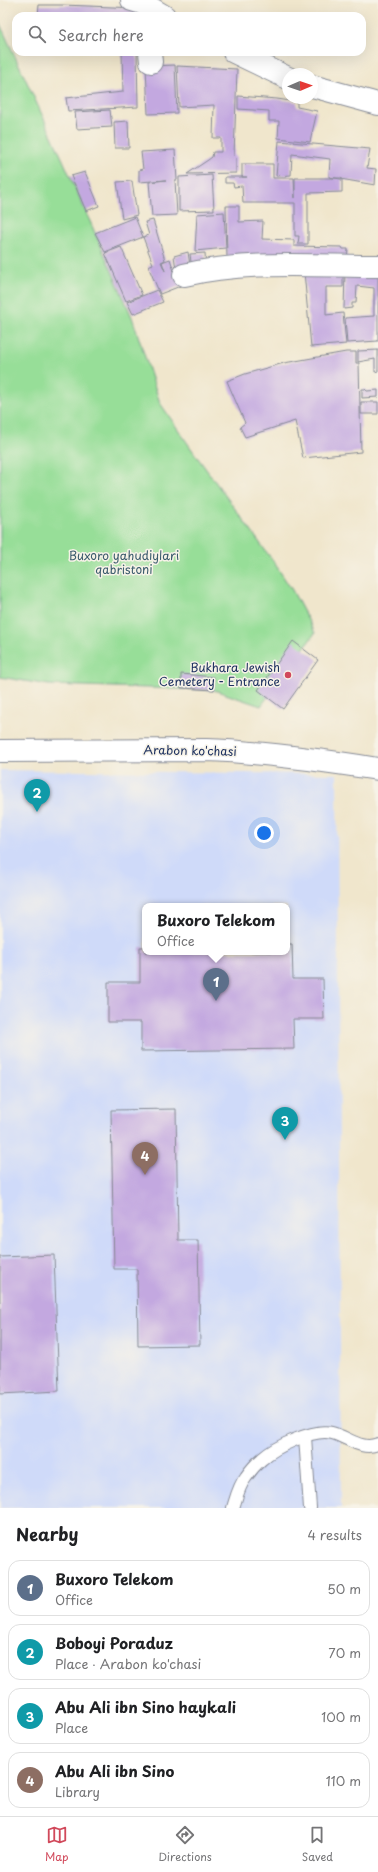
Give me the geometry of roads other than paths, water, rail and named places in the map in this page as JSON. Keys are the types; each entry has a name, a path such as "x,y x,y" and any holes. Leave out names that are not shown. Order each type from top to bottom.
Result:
{"street":[{"path":"132,0 142,3 157,12"},
{"path":"242,56 282,75"},
{"path":"318,88 378,104"},
{"path":"184,275 208,270 243,267 378,266"},
{"name":"Arabon ko'chasi","path":"0,751 238,751 300,757 378,769"}],"lane":[{"path":"232,1508 245,1478 262,1459 277,1448 322,1432 331,1433 358,1445 373,1446 378,1444"},
{"path":"305,1437 310,1508"}],"place":[{"name":"Bukhara Jewish Cemetery - Entrance","path":"288,675"},
{"name":"Boboyi Poraduz","path":"37,812"},
{"name":"Buxoro Telekom","path":"216,1001"},
{"name":"Abu Ali ibn Sino haykali","path":"285,1140"},
{"name":"Abu Ali ibn Sino","path":"145,1175"}],"park label":[{"name":"Buxoro yahudiylari qabristoni","path":"124,563"}]}
